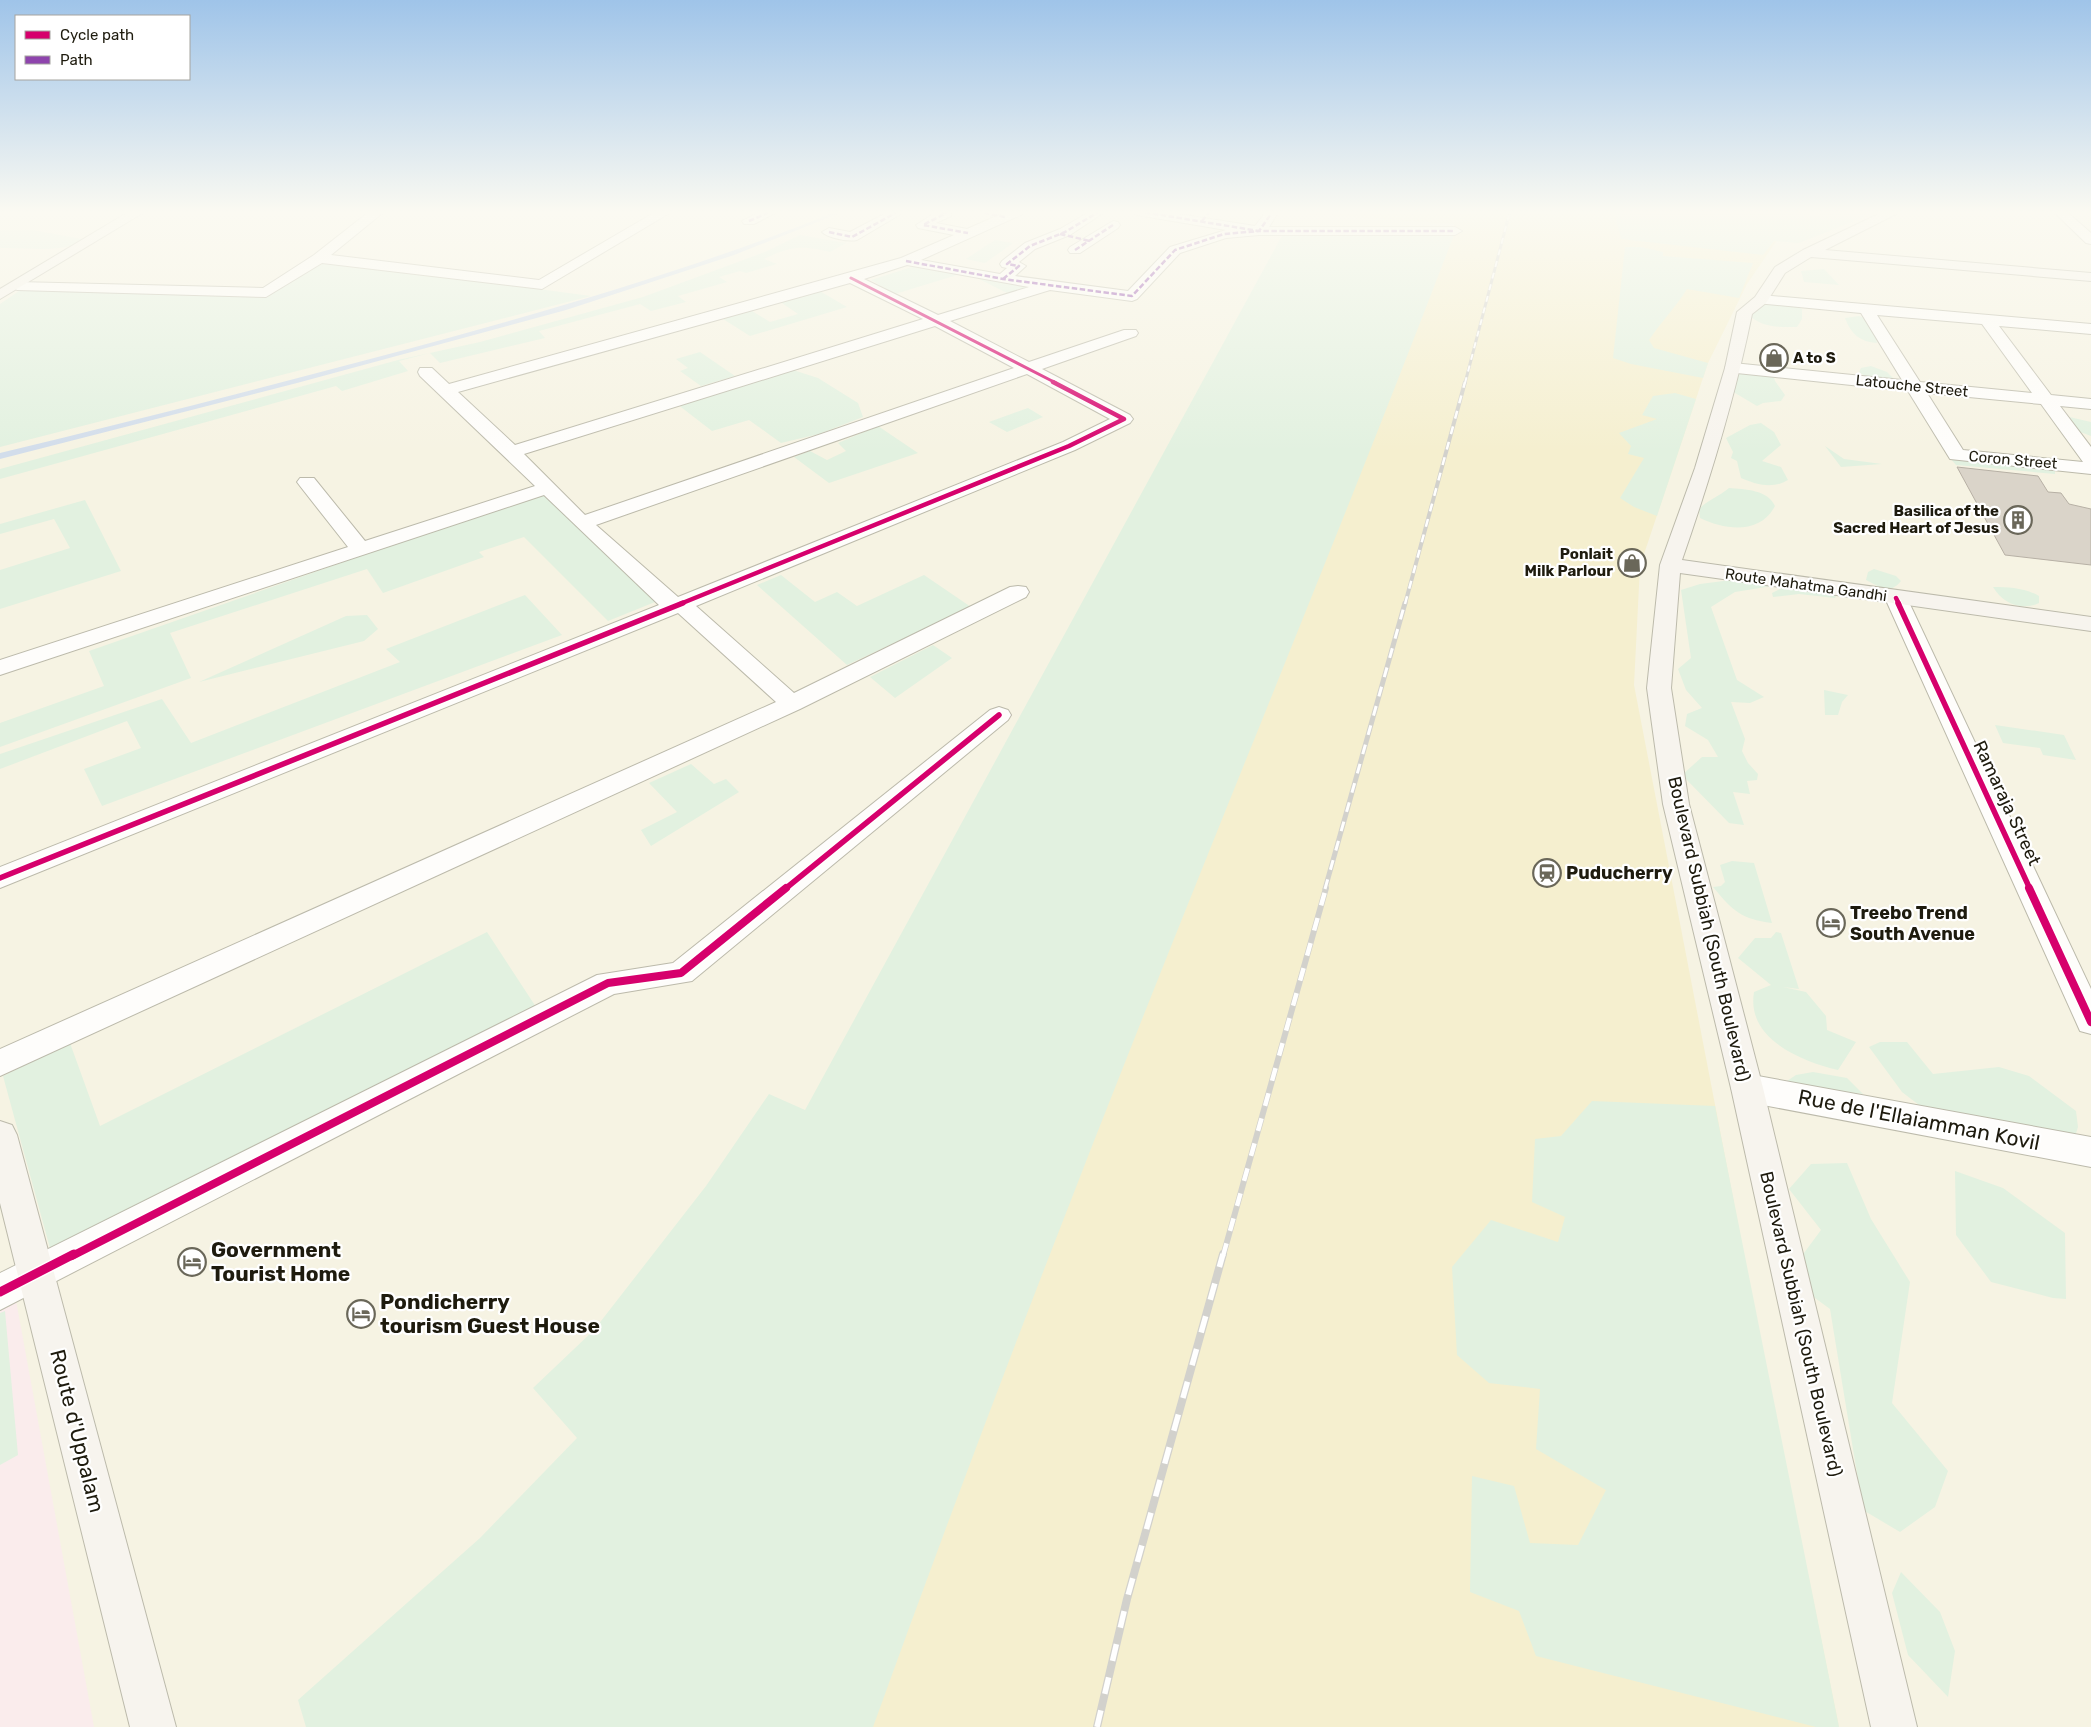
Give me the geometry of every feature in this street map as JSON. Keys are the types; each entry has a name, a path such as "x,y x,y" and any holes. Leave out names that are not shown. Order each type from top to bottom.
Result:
{"main road":[{"name":"Boulevard Subbiah (South Boulevard)","path":"1766,292 1761,300 1745,312 1733,368 1704,468 1670,565 1659,688 1676,804 1747,1088 1894,1727"},
{"name":"Route Mahatma Gandhi","path":"1670,565 2091,624"},
{"name":"Route d'Uppalam","path":"0,1135 153,1727"}],"street":[{"path":"191,292 266,294 270,292"},
{"path":"446,390 802,292"},
{"path":"0,878 1068,446 1124,419 879,292"},
{"path":"512,452 1030,292"},
{"path":"1095,292 1132,296 1136,292"},
{"path":"1761,300 2091,329"},
{"name":"Coron Street","path":"1866,309 1957,455 2091,468"},
{"path":"1986,320 2091,460"},
{"path":"582,523 1130,333"},
{"name":"Latouche Street","path":"1733,368 2091,404"},
{"path":"426,372 512,452 582,523 792,704"},
{"path":"307,482 360,549"},
{"path":"0,668 547,488"},
{"path":"0,1063 792,704 1018,592"},
{"name":"Ramaraja Street","path":"1896,598 2091,1022"},
{"path":"0,1292 608,984 682,973 1000,715"},
{"name":"Rue de l'Ellaiamman Kovil","path":"1747,1088 2089,1157"}],"shaded area":[{"path":"1416,292 1743,292 1708,363 1640,566 1634,685 1756,1317 1839,1727 475,1727"},
{"path":"15,1295 94,1727 0,1727 0,1302"}],"green space":[{"path":"18,292 260,294 264,292 558,292 591,296 0,447 0,304"},
{"path":"658,292 693,292 678,296 686,302 651,311 640,304 539,331 545,338 440,363 430,353 399,361 408,371 342,391 336,386 0,479 0,469 398,360 480,342"},
{"path":"812,292 821,292 847,307 750,336 723,319 752,311 770,322 798,314 779,301"},
{"path":"1251,292 1432,292 1071,1199 990,1409 873,1727 306,1727 298,1700 480,1538 577,1438 533,1388 594,1330 706,1186 769,1094 805,1110"},
{"path":"1620,292 1685,292 1649,340 1654,348 1708,363 1703,378 1631,364 1613,358"},
{"path":"1702,292 1742,292 1739,298"},
{"path":"1759,301 1785,303 1802,309 1802,319 1797,327 1763,324 1745,312"},
{"path":"1859,316 1869,320 1877,343 1861,339 1850,329 1845,318"},
{"path":"700,352 735,376 701,386 680,371 688,368 676,359"},
{"path":"1871,366 1887,372 1893,378 1875,379 1859,372 1861,368"},
{"path":"793,370 818,378 858,403 863,417 819,434 781,443 749,420 712,431 677,404"},
{"path":"1729,370 1773,374 1775,381 1785,395 1781,401 1763,403 1757,406 1730,390"},
{"path":"1675,393 1696,399 1657,516 1634,507 1620,498 1644,458 1628,454 1631,446 1619,433 1657,419 1642,415 1653,396"},
{"path":"1028,408 1043,417 1007,432 989,422"},
{"path":"2065,416 2091,422 2091,436 2075,430"},
{"path":"1761,423 1774,432 1781,445 1762,461 1781,467 1788,480 1782,483 1765,485 1741,478 1737,461 1731,458 1733,452 1726,438 1750,425"},
{"path":"878,426 918,453 829,483 794,457 810,451 827,460 846,451 838,443"},
{"path":"1825,446 1844,459 1882,464 1841,467"},
{"path":"1949,457 2055,467 2055,474 1956,465"},
{"path":"1729,488 1755,491 1767,497 1775,506 1760,522 1751,526 1731,527 1700,518 1699,509"},
{"path":"544,492 660,600 608,621 524,537 479,552 484,557 383,593 367,569 170,633 191,678 0,747 0,723 104,686 89,651"},
{"path":"85,500 121,571 0,609 0,570 70,548 54,519 0,534 0,524"},
{"path":"1874,569 1896,576 1901,581 1892,588 1880,587 1866,580 1868,572"},
{"path":"781,575 815,602 837,592 857,606 924,575 971,607 847,665 757,585"},
{"path":"1747,578 1784,584 1735,592 1711,607 1737,680 1764,697 1750,703 1731,702 1745,739 1742,751 1748,763 1758,774 1757,780 1747,781 1750,794 1733,792 1744,825 1729,823 1682,775 1702,757 1718,757 1708,740 1685,726 1687,714 1702,708 1686,690 1678,669 1691,658 1681,590 1700,584"},
{"path":"1784,587 1836,596 1835,598 1799,594 1773,597 1772,593"},
{"path":"1993,587 2028,591 2039,596 2039,603 2020,606 2007,602"},
{"path":"525,595 562,635 102,806 84,769 141,748 127,721 0,769 0,754 162,699 191,743 400,662 386,649"},
{"path":"367,615 378,629 364,641 199,682 346,616"},
{"path":"933,645 952,658 895,698 870,677"},
{"path":"1824,690 1848,695 1842,702 1838,715 1825,715"},
{"path":"1995,725 2064,735 2076,760 2043,755 2040,748 2003,743"},
{"path":"691,764 714,784 726,779 739,792 651,846 641,830 677,812 649,783"},
{"path":"1732,861 1754,863 1772,923 1753,919 1738,912 1713,887 1721,886 1725,882 1720,865"},
{"path":"487,932 536,1007 51,1252 3,1076 70,1043 100,1126"},
{"path":"1776,932 1781,933 1799,989 1783,987 1806,992 1826,1016 1827,1030 1856,1042 1838,1070 1808,1061 1793,1054 1767,1035 1759,1023 1754,1008 1754,992 1771,985 1738,958 1755,938 1771,938"},
{"path":"1880,1042 1907,1042 1933,1074 1999,1067 2029,1076 2076,1111 2078,1127 2072,1146 1936,1118 1902,1092 1869,1047"},
{"path":"1813,1072 1847,1078 1863,1094 1828,1089 1775,1089 1796,1075"},
{"path":"1592,1101 1715,1106 1839,1727 1816,1727 1536,1656 1519,1611 1470,1592 1472,1476 1514,1486 1530,1543 1578,1545 1606,1490 1536,1449 1540,1389 1489,1383 1457,1355 1452,1267 1491,1220 1558,1242 1565,1217 1532,1202 1535,1139 1561,1136"},
{"path":"1847,1163 1871,1219 1910,1282 1892,1403 1948,1471 1935,1507 1900,1532 1863,1510 1830,1309 1804,1290 1804,1253 1821,1230 1789,1189 1811,1164"},
{"path":"1955,1171 2003,1188 2065,1233 2066,1299 2053,1298 1991,1282 1956,1235"},
{"path":"5,1311 18,1455 0,1465 0,1313"},
{"path":"1901,1572 1940,1612 1955,1651 1948,1697 1908,1655 1892,1593"}],"building":[{"name":"Basilica of the Sacred Heart of Jesus","path":"1957,467 2038,476 2048,492 2061,493 2069,504 2091,509 2091,565 2005,555"}],"waterway":[{"path":"0,456 450,340 618,292"}],"railway":[{"path":"1465,383 1489,292"},
{"path":"1405,604 1465,382"},
{"path":"1325,889 1405,603"},
{"path":"1223,1256 1326,888"},
{"path":"1097,1727 1127,1599 1223,1254"}],"marked path":[{"path":"1099,292 1132,296 1136,292"}],"cycle path":[{"path":"0,878 936,501 1069,446 1124,419 879,292"},
{"path":"1896,598 2091,1022"},
{"path":"0,1292 608,983 681,973 999,715"}],"place":[{"name":"A to S","path":"1774,358"},
{"name":"Basilica of the Sacred Heart of Jesus","path":"2018,520"},
{"name":"Ponlait Milk Parlour","path":"1632,563"},
{"name":"Puducherry","path":"1547,873"},
{"name":"Treebo Trend South Avenue","path":"1831,923"},
{"name":"Government Tourist Home","path":"192,1262"},
{"name":"Pondicherry tourism Guest House","path":"361,1314"}]}
